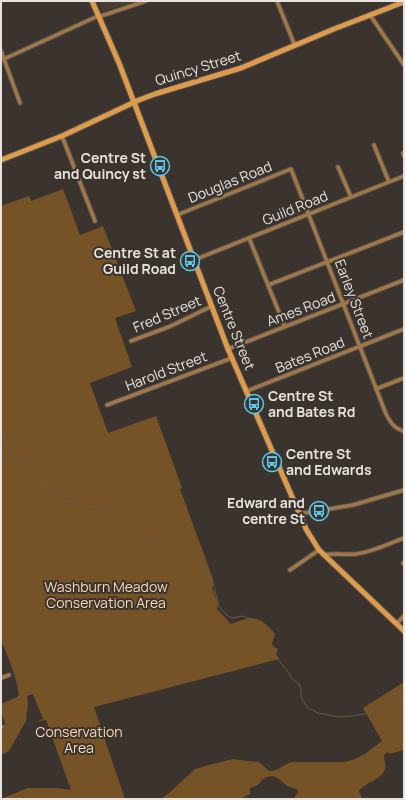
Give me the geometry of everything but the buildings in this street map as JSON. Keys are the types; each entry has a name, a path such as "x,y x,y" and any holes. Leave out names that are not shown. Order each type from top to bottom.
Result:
{"main road":[{"name":"Centre Street","path":"92,1 134,102 228,349 306,530 319,550 404,631"},
{"name":"Quincy Street","path":"1,160 62,136 134,102 155,94 241,68 404,2"}],"street":[{"path":"4,59 98,16 146,1"},
{"path":"277,1 295,46"},
{"path":"370,15 404,65"},
{"path":"1,51 20,103"},
{"path":"62,136 95,221"},
{"path":"374,145 389,182"},
{"path":"338,167 351,197"},
{"name":"Douglas Road","path":"177,215 291,169"},
{"name":"Earley Street","path":"291,169 386,414 392,425 403,431"},
{"name":"Guild Road","path":"194,260 404,176"},
{"path":"268,285 404,232"},
{"path":"249,238 285,327"},
{"name":"Ames Road","path":"228,349 404,280"},
{"name":"Fred Street","path":"131,342 171,326 212,306"},
{"name":"Bates Road","path":"247,392 404,329"},
{"name":"Harold Street","path":"107,405 232,358"},
{"path":"376,389 404,378"},
{"path":"299,514 354,505 404,490"},
{"path":"324,555 363,553 404,538"},
{"path":"290,570 319,550"},
{"path":"396,624 404,616"},
{"path":"1,678 9,675"}],"shaded area":[{"path":"98,1 137,1 102,11"}],"green space":[{"name":"Washburn Meadow Conservation Area","path":"63,189 80,235 103,226 136,311 115,318 132,367 90,383 108,433 156,416 182,488 180,489 213,579 212,588 218,603 217,609 231,624 250,618 261,621 275,634 272,644 278,649 276,654 279,659 94,707 125,799 1,799 28,788 56,788 71,790 46,720 35,722 43,719 33,694 27,696 28,703 26,721 9,751 1,755 1,730 3,729 5,723 1,712 1,704 17,697 19,694 14,673 1,640 1,206 29,196 31,201"},
{"path":"404,682 404,750 389,754 388,752 384,755 384,772 359,791 362,799 295,799 294,798 298,792 297,789 287,786 273,776 267,777 258,785 250,788 250,794 240,799 159,799 169,793 195,769 233,759 259,762 269,771 273,771 292,762 345,762 355,759 365,754 382,741 363,708"}],"waterway":[{"path":"1,435 22,462 34,466 41,483 65,501 77,501 81,510 89,507 111,508 123,519 124,530 187,555 202,567 213,583 219,607 228,616 233,618 242,616 253,620 268,639 273,648 274,654 292,679 299,684 301,696 308,708 318,713 333,716 352,716 369,713 404,698"}],"place":[{"name":"Centre St and Quincy st","path":"160,166"},
{"name":"Centre St at Guild Road","path":"190,261"},
{"name":"Centre St and Bates Rd","path":"254,404"},
{"name":"Centre St and Edwards","path":"272,462"},
{"name":"Edward and centre St","path":"319,511"}],"park label":[{"name":"Conservation Area","path":"79,740"}]}
